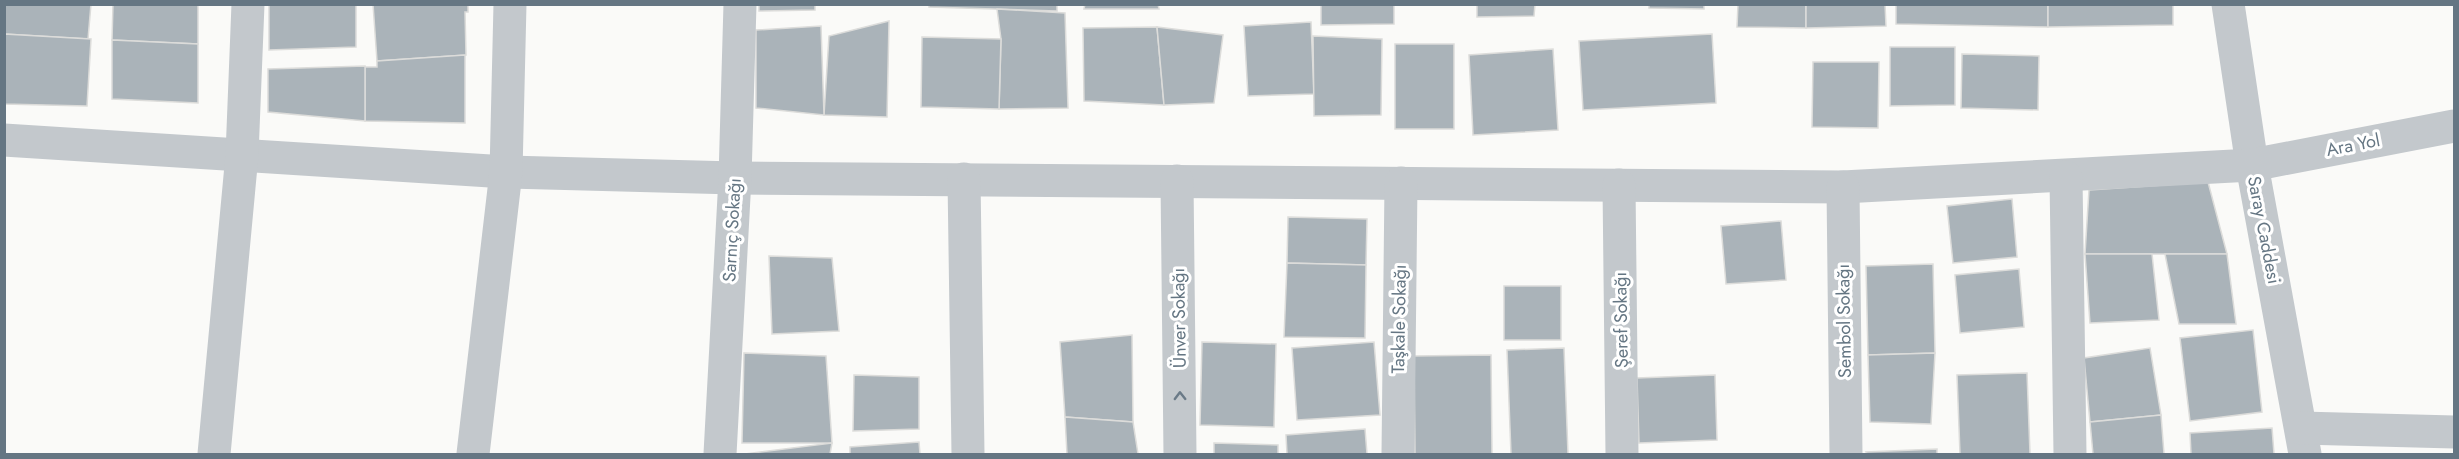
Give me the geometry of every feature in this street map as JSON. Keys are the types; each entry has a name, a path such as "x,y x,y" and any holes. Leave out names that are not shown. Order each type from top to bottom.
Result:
{"street":[{"path":"214,454 242,155 249,4"},
{"path":"473,454 506,172 510,4"},
{"name":"Sarnıç Sokağı","path":"720,454 735,178 740,4"},
{"name":"Saray Caddesi","path":"2228,4 2252,165 2303,442"},
{"name":"Ara Yol","path":"4,140 506,172 735,178 1843,187 2066,177 2252,165 2454,126"},
{"path":"2066,177 2070,454"},
{"path":"964,179 968,454"},
{"name":"Ünver Sokağı","path":"1177,181 1180,454"},
{"name":"Taşkale Sokağı","path":"1398,454 1401,183"},
{"name":"Şeref Sokağı","path":"1619,185 1622,454"},
{"name":"Sembol Sokağı","path":"1843,187 1846,454"},
{"path":"2303,442 2454,432"}],"building":[{"path":"4,4 91,4 88,39 4,34"},
{"path":"113,4 198,4 198,44 112,40"},
{"path":"269,4 356,4 356,47 269,50"},
{"path":"373,4 468,4 468,12 465,12 466,55 377,61"},
{"path":"759,4 815,4 815,10 759,11"},
{"path":"929,4 1057,4 1057,11 929,7"},
{"path":"1085,4 1158,4 1159,9 1084,9"},
{"path":"1321,4 1394,4 1394,24 1321,25"},
{"path":"1477,4 1535,4 1534,16 1477,17"},
{"path":"1649,4 1704,4 1704,9 1649,8"},
{"path":"1738,4 1806,4 1806,28 1737,27"},
{"path":"1806,4 1885,4 1886,26 1806,28"},
{"path":"1896,4 2048,4 2048,27 1896,24"},
{"path":"2048,4 2173,4 2173,25 2048,27"},
{"path":"997,9 1065,13 1068,108 999,109 1001,39"},
{"path":"889,21 887,117 824,115 829,36"},
{"path":"1311,22 1314,94 1248,96 1244,26"},
{"path":"821,26 824,115 756,108 756,30"},
{"path":"1157,27 1164,105 1084,101 1083,28"},
{"path":"1157,27 1223,35 1214,103 1164,105"},
{"path":"4,34 91,39 87,106 4,104"},
{"path":"1712,34 1716,103 1583,110 1579,41"},
{"path":"1313,36 1382,39 1381,115 1314,116"},
{"path":"922,37 1001,39 999,109 921,107"},
{"path":"112,40 198,44 198,103 112,99"},
{"path":"1395,44 1454,44 1454,129 1395,129"},
{"path":"1890,47 1955,47 1955,105 1890,106"},
{"path":"1553,49 1558,130 1473,135 1469,55"},
{"path":"1962,54 2039,56 2038,110 1961,108"},
{"path":"465,55 465,123 365,121 365,67 377,67 377,61"},
{"path":"1813,62 1879,62 1878,128 1812,127"},
{"path":"365,66 365,121 268,112 268,69"},
{"path":"2208,182 2227,254 2085,254 2089,190"},
{"path":"2012,199 2017,257 1953,263 1947,206"},
{"path":"1288,217 1367,219 1366,265 1287,263"},
{"path":"1781,221 1786,280 1726,284 1721,226"},
{"path":"2085,254 2152,254 2159,320 2090,323"},
{"path":"2165,254 2227,254 2236,324 2179,324"},
{"path":"769,256 832,258 839,331 772,334"},
{"path":"1287,263 1366,265 1365,338 1284,337"},
{"path":"1933,264 1935,353 1868,355 1866,266"},
{"path":"2019,269 2024,327 1960,333 1955,275"},
{"path":"1504,286 1561,286 1561,340 1504,340"},
{"path":"2253,330 2262,412 2190,421 2180,338"},
{"path":"1132,335 1133,422 1065,417 1060,342"},
{"path":"1202,342 1276,344 1274,427 1200,425"},
{"path":"1374,342 1380,415 1297,420 1292,348"},
{"path":"1564,348 1568,454 1511,454 1507,350"},
{"path":"2150,348 2161,415 2090,422 2084,358"},
{"path":"744,353 826,356 832,443 742,443"},
{"path":"1935,353 1931,424 1870,422 1868,355"},
{"path":"1491,355 1492,454 1415,454 1414,356"},
{"path":"2027,373 2030,454 1960,454 1957,375"},
{"path":"854,375 919,377 919,429 853,431"},
{"path":"1715,375 1717,440 1639,443 1637,378"},
{"path":"2161,415 2164,454 2093,454 2090,422"},
{"path":"1065,417 1133,422 1138,454 1067,454"},
{"path":"2272,428 2274,454 2191,454 2190,433"},
{"path":"1365,429 1367,454 1287,454 1286,435"},
{"path":"919,442 920,454 850,454 850,447"},
{"path":"832,443 830,454 745,454"},
{"path":"1214,443 1278,445 1278,454 1214,454"},
{"path":"1937,449 1937,454 1867,454 1866,452"}]}
